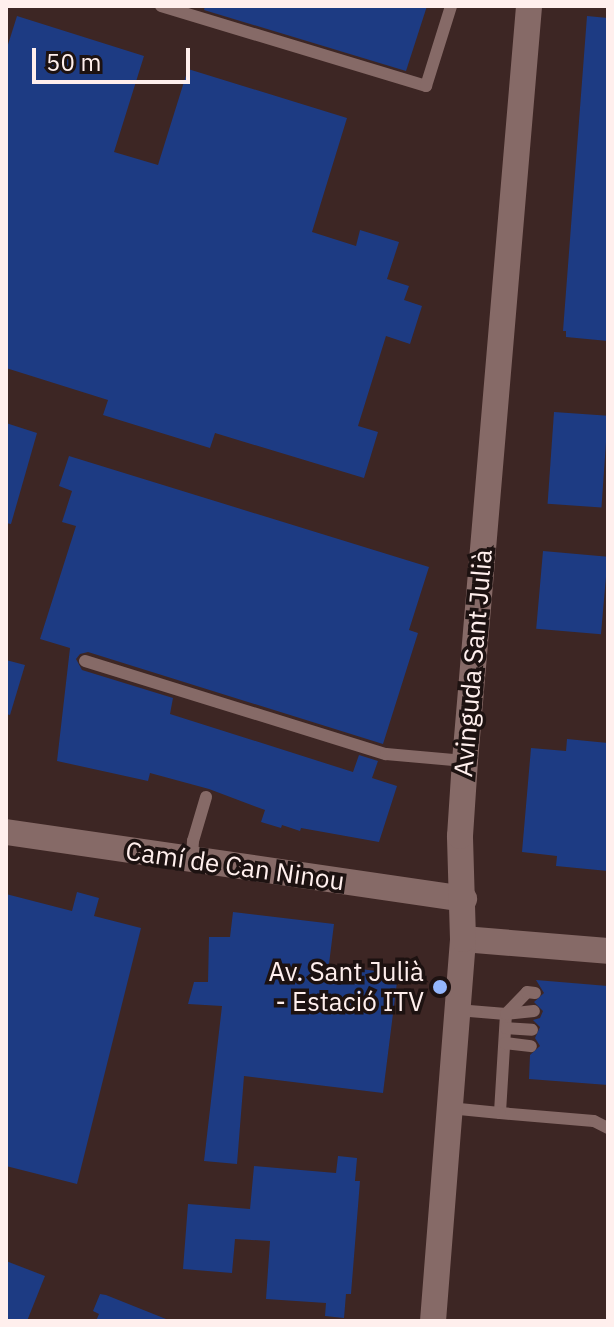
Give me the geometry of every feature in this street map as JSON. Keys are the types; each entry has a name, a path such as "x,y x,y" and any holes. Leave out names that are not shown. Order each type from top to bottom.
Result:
{"street":[{"name":"Avinguda Sant Julià","path":"433,1321 463,939 460,836 465,761 529,6"},
{"name":"Camí de Can Ninou","path":"6,832 464,899"},
{"path":"463,939 608,951"}],"lane":[{"path":"161,6 426,86 451,6"},
{"path":"85,661 386,754 465,761"},
{"path":"192,859 193,841 206,797"},
{"path":"500,1113 506,1014 527,992 535,993"},
{"path":"457,1010 506,1014 534,1011"},
{"path":"506,1028 532,1030"},
{"path":"505,1043 531,1046"},
{"path":"449,1108 594,1121 608,1128"}],"building":[{"path":"205,6 427,6 406,71 204,10"},
{"path":"17,16 144,56 114,152 158,165 188,69 347,118 312,232 356,246 360,230 399,242 387,279 409,286 404,300 422,306 410,344 386,336 358,426 378,432 364,478 215,433 210,448 103,415 108,400 6,368 6,51"},
{"path":"587,16 608,18 608,341 566,337 566,331 563,331"},
{"path":"554,412 608,416 601,508 548,504"},
{"path":"6,423 37,433 11,524 6,523"},
{"path":"69,456 429,567 409,630 418,633 383,744 88,652 76,659 82,670 173,698 170,714 353,772 359,755 378,761 372,778 397,786 379,842 301,828 300,831 282,825 281,828 261,822 265,810 209,789 150,773 148,781 57,761 70,648 40,639 76,526 62,522 72,491 59,486"},
{"path":"543,551 608,557 601,634 536,629"},
{"path":"6,660 25,665 10,715 6,714"},
{"path":"567,739 608,743 608,871 556,866 557,856 522,852 531,748 566,751"},
{"path":"77,892 99,898 94,916 141,928 77,1184 6,1166 6,894 72,911"},
{"path":"233,912 334,924 327,980 360,984 361,969 398,974 383,1093 244,1076 237,1164 204,1161 222,1006 188,1004 194,982 208,982 209,937 230,937"},
{"path":"536,980 608,986 608,1085 529,1079 530,1055 540,1046 535,1038 540,1027 533,1020 540,1018 543,1011 534,1002 544,993"},
{"path":"338,1156 357,1158 355,1181 360,1181 351,1294 346,1294 344,1318 325,1316 326,1303 266,1299 270,1241 235,1239 232,1273 183,1269 188,1204 250,1209 254,1166 336,1173"},
{"path":"6,1261 45,1276 27,1321 6,1321"},
{"path":"100,1294 171,1321 96,1321 99,1314 93,1311"}],"place":[{"name":"Av. Sant Julià - Estació ITV","path":"440,987"}]}
